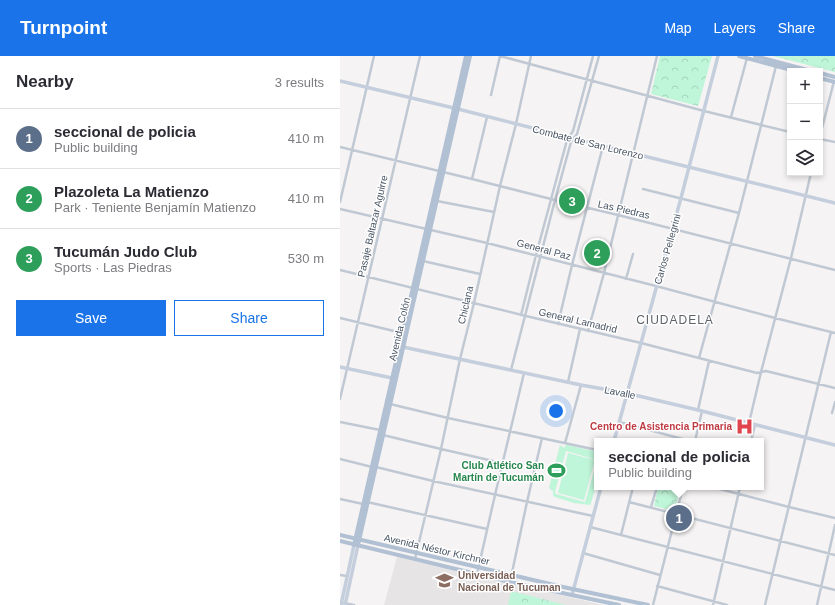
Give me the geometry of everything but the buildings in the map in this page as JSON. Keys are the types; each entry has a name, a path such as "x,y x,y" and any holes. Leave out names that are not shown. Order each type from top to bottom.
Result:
{"main road":[{"name":"Avenida Colón","path":"374,467 380,430 403,347 456,109 466,56"},
{"name":"Avenida Colón","path":"456,109 470,56"},
{"path":"739,56 787,69"},
{"path":"755,56 800,68"},
{"path":"823,74 835,80"},
{"path":"823,78 835,80"},
{"name":"Avenida Colón","path":"394,379 402,333 422,261 428,230 437,200 442,172"},
{"name":"Avenida Colón","path":"356,545 365,503 383,435 388,403"},
{"name":"Avenida Néstor Kirchner","path":"340,535 648,605"},
{"name":"Avenida Néstor Kirchner","path":"340,542 510,582 618,605"}],"street":[{"path":"340,202 374,56"},
{"name":"Pasaje Baltazar Aguirre","path":"340,399 420,56"},
{"path":"490,95 500,56 731,118 787,130"},
{"name":"Chiclana","path":"415,559 531,56"},
{"path":"521,315 568,137 573,131 593,56"},
{"path":"511,370 571,142 577,134 599,56"},
{"path":"588,331 604,273 657,56"},
{"name":"Carlos Pellegrini","path":"615,438 681,198 718,56"},
{"path":"731,118 747,58"},
{"path":"699,358 739,213 776,66"},
{"path":"823,126 835,80"},
{"name":"Combate de San Lorenzo","path":"340,81 410,97 633,154 835,203"},
{"path":"580,107 584,108"},
{"path":"472,178 487,116"},
{"path":"823,139 835,142"},
{"path":"558,324 603,146"},
{"name":"Las Piedras","path":"340,147 472,178 835,270"},
{"path":"749,424 810,176"},
{"path":"643,189 739,213"},
{"path":"437,200 494,212"},
{"name":"General Paz","path":"340,209 536,255 835,333"},
{"path":"626,279 633,254"},
{"path":"422,261 480,274"},
{"name":"General Lamadrid","path":"340,270 580,330 641,343 757,373 766,371 835,388"},
{"path":"340,318 402,333"},
{"path":"568,382 580,330"},
{"path":"765,605 831,332"},
{"name":"Lavalle","path":"403,347 626,393 835,444"},
{"path":"696,438 710,361"},
{"path":"340,367 394,379"},
{"path":"477,574 524,373"},
{"path":"565,443 582,385"},
{"path":"832,413 835,402"},
{"path":"388,403 448,418 594,449"},
{"path":"340,422 380,430"},
{"path":"618,422 679,438"},
{"path":"752,438 755,425"},
{"path":"383,435 502,463"},
{"path":"510,582 542,438"},
{"path":"340,459 593,516"},
{"path":"572,595 600,490"},
{"path":"621,535 632,490"},
{"path":"651,507 656,490"},
{"path":"653,605 682,490"},
{"path":"724,490 835,518"},
{"path":"713,603 740,490"},
{"path":"340,499 487,529"},
{"path":"629,502 835,555"},
{"path":"817,605 835,525"},
{"path":"590,527 835,590"},
{"name":"Avenida Colón","path":"342,603 347,576 356,545"},
{"name":"Avenida Colón","path":"342,603 356,545"},
{"path":"583,553 660,575"},
{"path":"340,575 347,576"},
{"path":"657,586 713,603 727,605"},
{"path":"342,603 354,605"}],"shaded area":[{"name":"Universidad Nacional de Tucuman","path":"397,557 428,564 603,605 384,605"}],"green space":[{"path":"660,56 712,56 698,106 651,94"},
{"path":"773,56 835,56 835,72"},
{"name":"Club Atlético San Martín de Tucumán","path":"560,445 564,448 568,445 594,451 594,459 566,451 555,492 556,494 585,502 594,470 595,490 590,505 574,503 555,497 553,496 553,491 549,488"},
{"path":"568,453 594,460 584,500 558,493"},
{"path":"657,490 680,490 674,511 654,506"},
{"path":"511,591 566,605 508,605"}],"place":[{"name":"Tucumán Judo Club","path":"572,201"},
{"name":"Plazoleta La Matienzo","path":"597,253"},
{"name":"Centro de Asistencia Primaria","path":"745,426"},
{"name":"Club Atlético San Martín de Tucumán","path":"557,471"},
{"name":"seccional de policia","path":"679,518"},
{"name":"Universidad Nacional de Tucuman","path":"445,581"}],"district":[{"name":"CIUDADELA","path":"675,320"}]}
